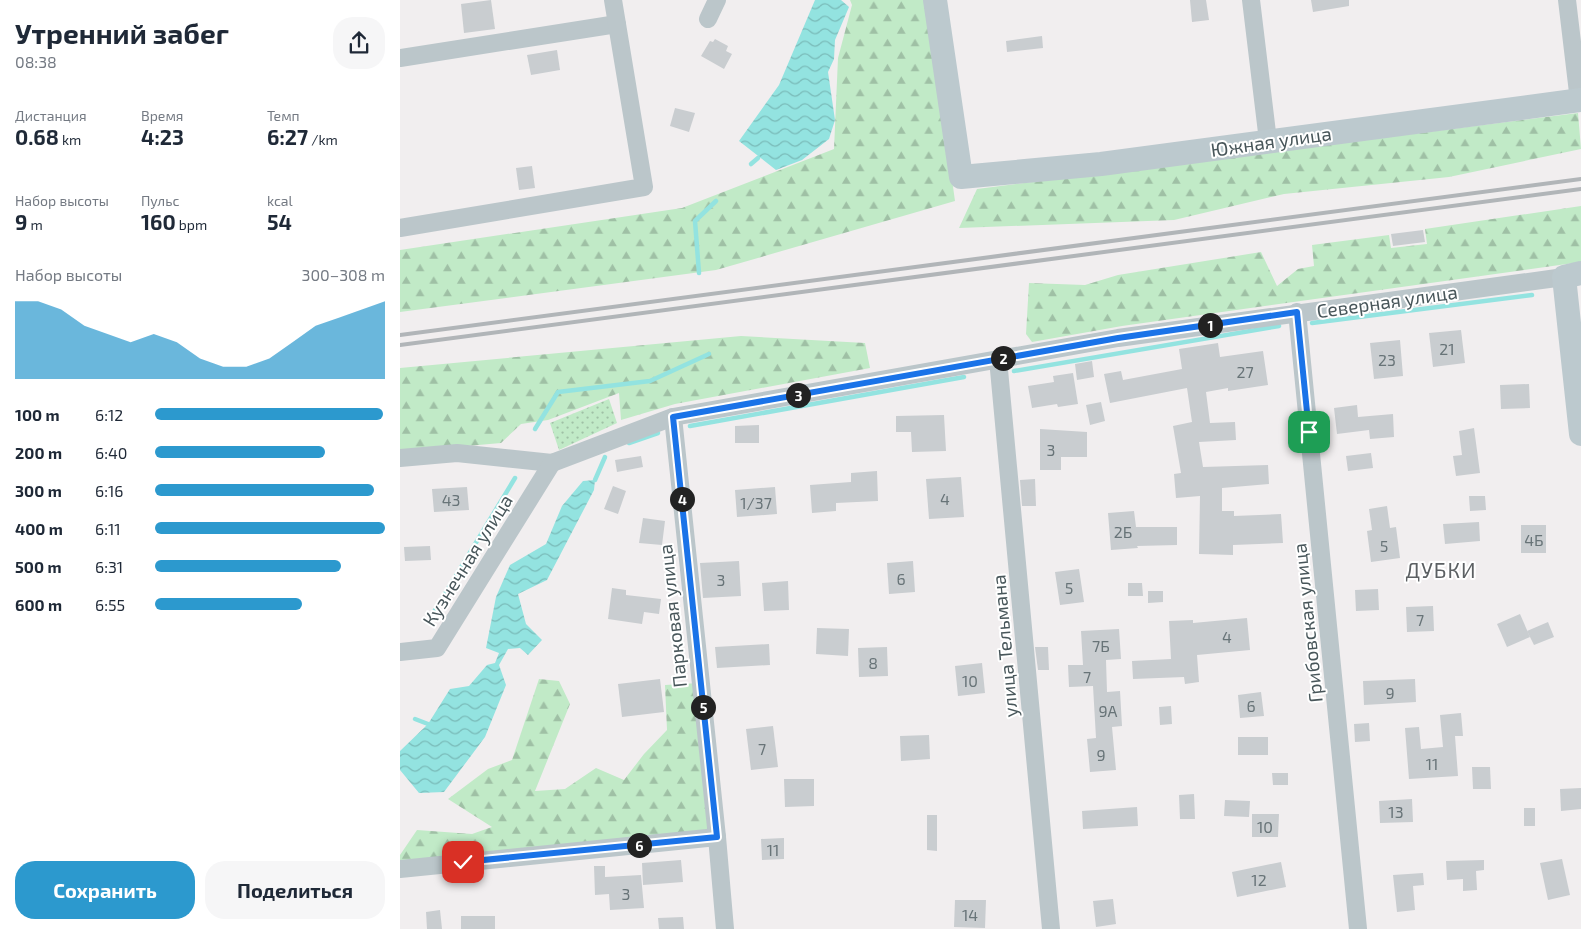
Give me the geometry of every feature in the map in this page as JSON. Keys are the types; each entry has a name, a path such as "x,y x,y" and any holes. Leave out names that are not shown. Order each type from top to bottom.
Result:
{"street":[{"path":"400,228 644,188 613,0"},
{"path":"708,18 717,0"},
{"name":"Южная улица","path":"936,0 961,177 1100,164 1580,100"},
{"path":"1251,0 1268,141"},
{"path":"1567,0 1580,100"},
{"path":"400,58 617,24"},
{"path":"1572,275 1581,434"},
{"name":"Северная улица","path":"400,458 457,452 552,463 673,417 1118,338 1572,275"},
{"name":"Грибовская улица","path":"1297,312 1358,929"},
{"name":"улица Тельмана","path":"998,359 1051,929"},
{"name":"Парковая улица","path":"673,417 725,929"},
{"name":"Кузнечная улица","path":"400,652 437,648 552,463"},
{"path":"400,869 717,837"}],"green space":[{"path":"850,0 927,0 955,201 716,270 400,312 400,250 682,208 834,149 838,58 852,5"},
{"path":"1578,113 1581,149 1449,177 1284,194 1174,220 959,228 977,189"},
{"path":"1581,206 1581,262 1122,326 1032,342 1026,334 1029,283 1085,285 1118,275 1261,252 1277,286 1298,269 1314,266 1312,245 1389,235 1391,248 1427,244 1425,229"},
{"path":"741,336 865,343 870,368 675,404 621,420 619,393 548,420 521,424 501,443 400,452 400,368"},
{"path":"609,399 617,423 559,450 550,423"},
{"path":"539,679 559,681 570,704 535,791 565,789 596,768 624,780 644,754 667,730 665,685 699,683 715,832 400,861 400,855 417,830 472,834 492,827 448,799 488,769 512,760"}],"water":[{"path":"815,0 841,0 849,7 835,40 834,59 828,72 835,120 829,139 802,160 776,170 739,141 779,85"},
{"path":"595,480 594,490 547,580 518,594 526,624 542,640 528,655 520,648 508,649 499,665 506,685 485,737 444,792 419,793 400,770 400,751 428,724 450,689 469,686 487,665 495,663 499,653 486,648 496,597 510,565 546,544 562,506 583,481"}],"building":[{"path":"491,0 495,29 464,33 461,4"},
{"path":"1190,0 1206,0 1209,20 1192,22"},
{"path":"1311,0 1349,0 1349,6 1313,12"},
{"path":"1042,36 1043,48 1007,52 1006,41"},
{"path":"715,39 728,46 726,51 732,54 724,69 701,56 710,41 713,42"},
{"path":"557,50 560,70 531,75 527,55"},
{"path":"675,108 695,113 689,132 670,126"},
{"path":"532,166 535,188 519,190 516,168"},
{"path":"1423,230 1425,242 1393,246 1391,234"},
{"path":"1461,330 1465,363 1433,367 1429,333"},
{"path":"1400,340 1403,376 1374,379 1370,343"},
{"path":"1218,343 1220,357 1263,351 1268,385 1228,391 1228,388 1206,392 1210,423 1235,422 1236,440 1199,442 1203,467 1268,465 1269,484 1222,488 1222,511 1234,511 1234,516 1281,514 1283,543 1233,545 1233,555 1199,554 1200,496 1176,498 1174,474 1181,473 1173,426 1192,422 1187,388 1110,403 1104,374 1121,371 1123,380 1182,369 1179,349"},
{"path":"1092,361 1094,377 1077,380 1075,364"},
{"path":"1073,373 1078,404 1058,407 1057,404 1032,408 1028,386 1054,382 1053,376"},
{"path":"1529,384 1530,408 1501,409 1500,385"},
{"path":"1101,402 1105,421 1090,425 1086,405"},
{"path":"1357,405 1358,417 1393,414 1394,437 1370,439 1369,430 1337,434 1334,408"},
{"path":"944,415 946,451 912,452 911,432 896,432 896,416"},
{"path":"759,425 759,443 735,443 735,426"},
{"path":"1474,428 1480,473 1456,476 1453,456 1462,455 1459,431"},
{"path":"1040,429 1087,432 1087,457 1061,457 1061,470 1040,470"},
{"path":"1371,453 1373,468 1348,471 1346,456"},
{"path":"641,456 643,467 617,472 615,460"},
{"path":"877,471 878,501 836,503 836,511 812,513 810,485 851,482 851,473"},
{"path":"961,477 964,517 929,519 926,479"},
{"path":"1035,479 1036,506 1022,506 1020,480"},
{"path":"613,486 626,491 618,514 604,509"},
{"path":"467,487 469,510 434,512 432,489"},
{"path":"775,487 777,514 737,517 735,490"},
{"path":"1469,496 1485,496 1486,510 1470,511"},
{"path":"1387,506 1390,528 1396,527 1400,558 1371,562 1367,531 1372,530 1369,509"},
{"path":"1134,511 1136,527 1177,527 1177,545 1137,546 1138,548 1111,550 1108,513"},
{"path":"643,518 665,521 662,545 639,543"},
{"path":"1479,522 1480,541 1445,544 1443,524"},
{"path":"1521,525 1546,525 1546,553 1521,553"},
{"path":"430,546 431,560 405,561 404,547"},
{"path":"739,561 741,596 703,598 700,563"},
{"path":"913,561 915,592 889,594 887,563"},
{"path":"1079,569 1084,602 1060,605 1055,572"},
{"path":"788,581 789,610 764,611 762,583"},
{"path":"1128,583 1142,583 1143,596 1128,596"},
{"path":"612,588 626,590 626,595 661,599 659,614 644,612 642,624 608,619"},
{"path":"1378,589 1379,610 1356,611 1355,590"},
{"path":"1148,591 1163,591 1163,602 1148,603"},
{"path":"1433,606 1434,631 1407,632 1406,607"},
{"path":"1520,614 1530,637 1507,647 1497,624"},
{"path":"1247,618 1250,650 1197,655 1199,682 1185,684 1184,677 1133,679 1132,661 1171,659 1169,621 1193,620 1193,623"},
{"path":"1548,622 1554,637 1534,645 1527,631"},
{"path":"817,628 849,629 848,656 816,654"},
{"path":"1119,629 1121,659 1106,660 1107,692 1120,691 1122,726 1112,727 1116,770 1090,772 1087,739 1096,738 1093,686 1069,687 1068,665 1083,665 1081,631"},
{"path":"769,644 770,665 717,668 715,647"},
{"path":"887,647 888,676 859,677 858,648"},
{"path":"1035,647 1048,647 1049,670 1038,670"},
{"path":"982,663 985,693 958,696 955,666"},
{"path":"660,679 664,712 622,717 618,684"},
{"path":"1415,679 1416,702 1364,705 1363,681"},
{"path":"1261,692 1264,716 1240,718 1238,695"},
{"path":"1171,706 1172,724 1160,725 1159,707"},
{"path":"1461,713 1463,736 1455,736 1458,776 1409,779 1405,728 1419,727 1421,749 1443,747 1440,715"},
{"path":"1369,723 1370,741 1355,742 1354,724"},
{"path":"773,726 778,767 751,770 746,729"},
{"path":"929,735 930,759 901,761 900,736"},
{"path":"1238,737 1268,737 1268,755 1238,755"},
{"path":"1472,767 1490,767 1491,789 1473,789"},
{"path":"1272,773 1288,773 1288,785 1273,785"},
{"path":"784,779 814,779 814,806 785,807"},
{"path":"1581,788 1581,809 1561,811 1560,789"},
{"path":"1194,794 1195,819 1180,819 1179,795"},
{"path":"1412,799 1413,822 1380,823 1379,801"},
{"path":"1225,800 1250,801 1249,817 1224,816"},
{"path":"1137,807 1138,826 1083,829 1082,811"},
{"path":"1524,808 1535,808 1535,826 1524,826"},
{"path":"1252,814 1279,814 1278,837 1252,837"},
{"path":"927,815 937,815 937,851 927,850"},
{"path":"784,838 784,859 762,860 761,839"},
{"path":"1562,859 1570,895 1548,900 1540,863"},
{"path":"681,860 683,882 643,885 642,863"},
{"path":"1484,860 1484,870 1476,871 1477,890 1463,891 1463,879 1447,880 1446,861"},
{"path":"1281,862 1286,887 1237,897 1232,872"},
{"path":"594,866 605,866 605,877 641,875 644,908 610,910 609,894 595,895"},
{"path":"1423,873 1424,885 1413,886 1415,910 1397,912 1393,875"},
{"path":"1113,899 1116,924 1096,927 1093,901"},
{"path":"955,900 986,900 985,928 954,927"},
{"path":"440,910 442,929 427,929 426,912"},
{"path":"461,916 495,916 495,929 461,929"},
{"path":"683,917 684,929 659,929 658,918"}],"waterway":[{"path":"751,164 758,158"},
{"path":"699,273 695,221 716,201"},
{"path":"1312,323 1532,295"},
{"path":"1014,371 1279,326"},
{"path":"535,429 558,392 650,381 709,354"},
{"path":"690,426 964,377"},
{"path":"629,443 658,433"},
{"path":"595,480 605,457"},
{"path":"428,622 515,478"},
{"path":"415,719 428,724"}],"railway":[{"path":"400,335 1581,179"},
{"path":"400,345 1581,189"}],"district":[{"name":"ДУБКИ","path":"1441,569"}],"route":[{"path":"463,862 717,837 673,417 1118,338 1297,312 1309,432"}]}
